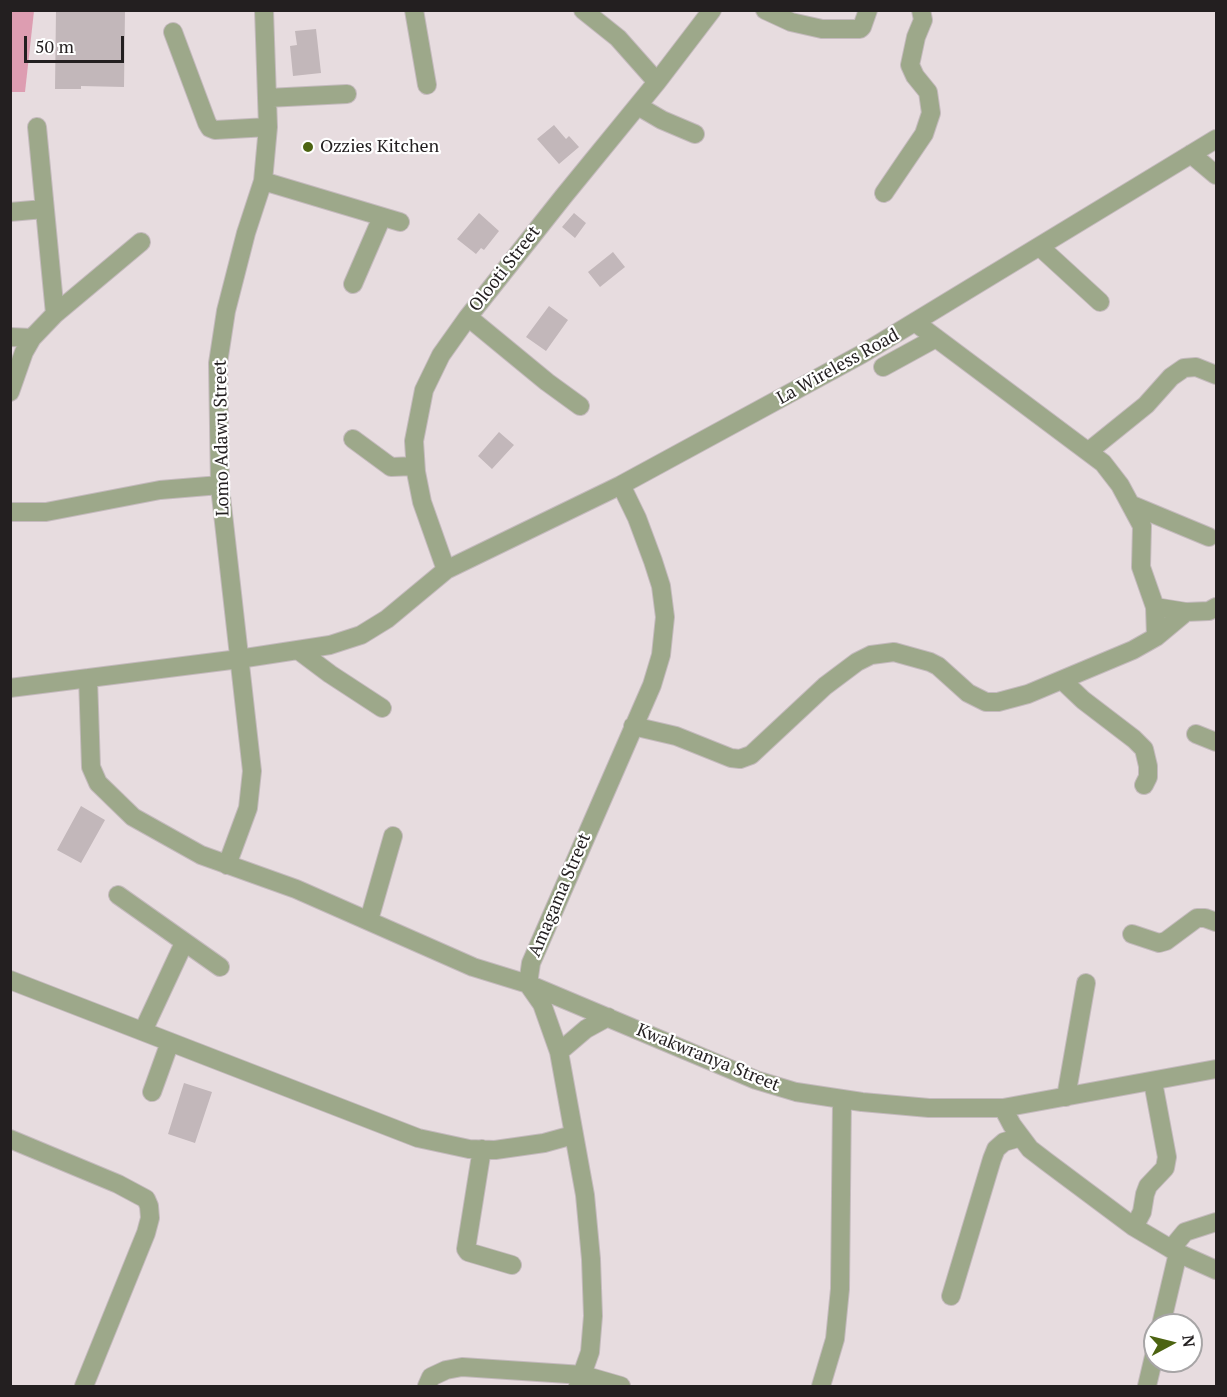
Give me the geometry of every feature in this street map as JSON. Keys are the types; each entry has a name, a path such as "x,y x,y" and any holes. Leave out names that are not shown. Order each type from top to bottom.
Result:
{"street":[{"name":"Lomo Adawu Street","path":"227,865 248,808 252,771 220,485 218,363 226,311 246,233 263,181 268,127 264,10"},
{"path":"414,10 427,86"},
{"path":"583,10 618,38 657,82"},
{"name":"Olooti Street","path":"446,570 422,502 415,466 414,441 424,390 441,355 468,317 562,197 638,106 712,10"},
{"path":"765,10 791,22 822,29 860,29 868,10"},
{"path":"884,194 924,134 931,113 928,92 915,76 910,65 916,37 923,20 921,10"},
{"path":"173,32 210,128 215,130 268,127"},
{"path":"267,98 347,94"},
{"path":"638,106 662,120 695,134"},
{"path":"37,128 55,314"},
{"name":"La Wireless Road","path":"10,688 239,659 330,645 361,635 387,619 446,570 621,485 916,323 1216,140"},
{"path":"1191,154 1216,175"},
{"path":"263,181 400,222"},
{"path":"10,212 44,209"},
{"path":"353,284 382,217"},
{"path":"10,392 24,352 32,338 55,314 141,242"},
{"path":"1040,248 1100,302"},
{"path":"468,317 580,405"},
{"path":"916,323 1103,463 1132,505 1142,526 1141,567 1155,607 1156,637"},
{"path":"10,337 32,338"},
{"path":"883,367 936,338"},
{"path":"1089,451 1146,405 1171,377 1184,368 1196,367 1216,375"},
{"path":"353,439 391,467 415,466"},
{"path":"10,512 39,513 160,490 220,485"},
{"name":"Amagama Street","path":"528,984 531,963 651,685 661,655 665,617 661,586 654,561 621,485"},
{"path":"1132,505 1209,537"},
{"path":"1155,607 1186,612 1209,611 1216,607"},
{"path":"633,726 676,736 731,758 746,757 833,680 871,654 894,652 930,662 938,666 968,693 986,702 998,702 1063,681 1133,651 1156,637 1186,612"},
{"path":"298,650 382,708"},
{"name":"Kwakwranya Street","path":"88,678 91,766 98,783 133,817 201,855 288,886 473,967 528,984 756,1080 796,1092 842,1099 929,1108 1003,1108 1216,1069"},
{"path":"1063,681 1144,749 1148,766 1148,777 1144,785"},
{"path":"1196,734 1216,742"},
{"path":"369,920 393,836"},
{"path":"118,895 220,967"},
{"path":"1132,934 1159,943 1166,942 1197,918 1216,922"},
{"path":"143,1031 184,943"},
{"path":"10,980 418,1138 441,1144 482,1149 519,1148 573,1135"},
{"path":"528,984 542,1004 559,1052 585,1195 593,1316 590,1352 580,1381"},
{"path":"1066,1098 1086,984"},
{"path":"559,1052 586,1029 608,1017"},
{"path":"152,1092 170,1042"},
{"path":"1134,1227 1142,1212 1144,1194 1148,1186 1165,1168 1167,1157 1153,1082"},
{"path":"821,1386 835,1339 840,1289 842,1099"},
{"path":"1003,1108 1030,1149 1047,1162 1134,1227 1174,1251 1216,1270"},
{"path":"951,1296 996,1149 1004,1142 1021,1137"},
{"path":"10,1139 118,1184 146,1199 149,1206 150,1218 146,1233 84,1386"},
{"path":"482,1149 466,1249 468,1252 512,1265"},
{"path":"1163,1313 1174,1251 1185,1232 1216,1222"},
{"path":"427,1386 430,1377 446,1370 462,1367 621,1386"}],"shaded area":[{"path":"10,11 34,11 25,92 11,92"}],"building":[{"path":"56,10 125,10 124,87 81,86 81,89 55,89"},
{"path":"316,29 321,73 293,76 290,46 297,45 295,31"},
{"path":"554,125 566,139 569,136 579,147 559,164 537,139"},
{"path":"479,213 499,231 484,250 481,248 476,254 457,239"},
{"path":"574,213 586,223 575,238 562,227"},
{"path":"613,252 625,267 600,287 588,272"},
{"path":"549,306 568,320 546,351 526,337"},
{"path":"499,432 514,445 492,469 478,456"},
{"path":"81,806 105,820 81,863 57,850"},
{"path":"184,1083 212,1092 195,1143 168,1134"}],"place":[{"name":"Ozzies Kitchen","path":"308,147"}]}
